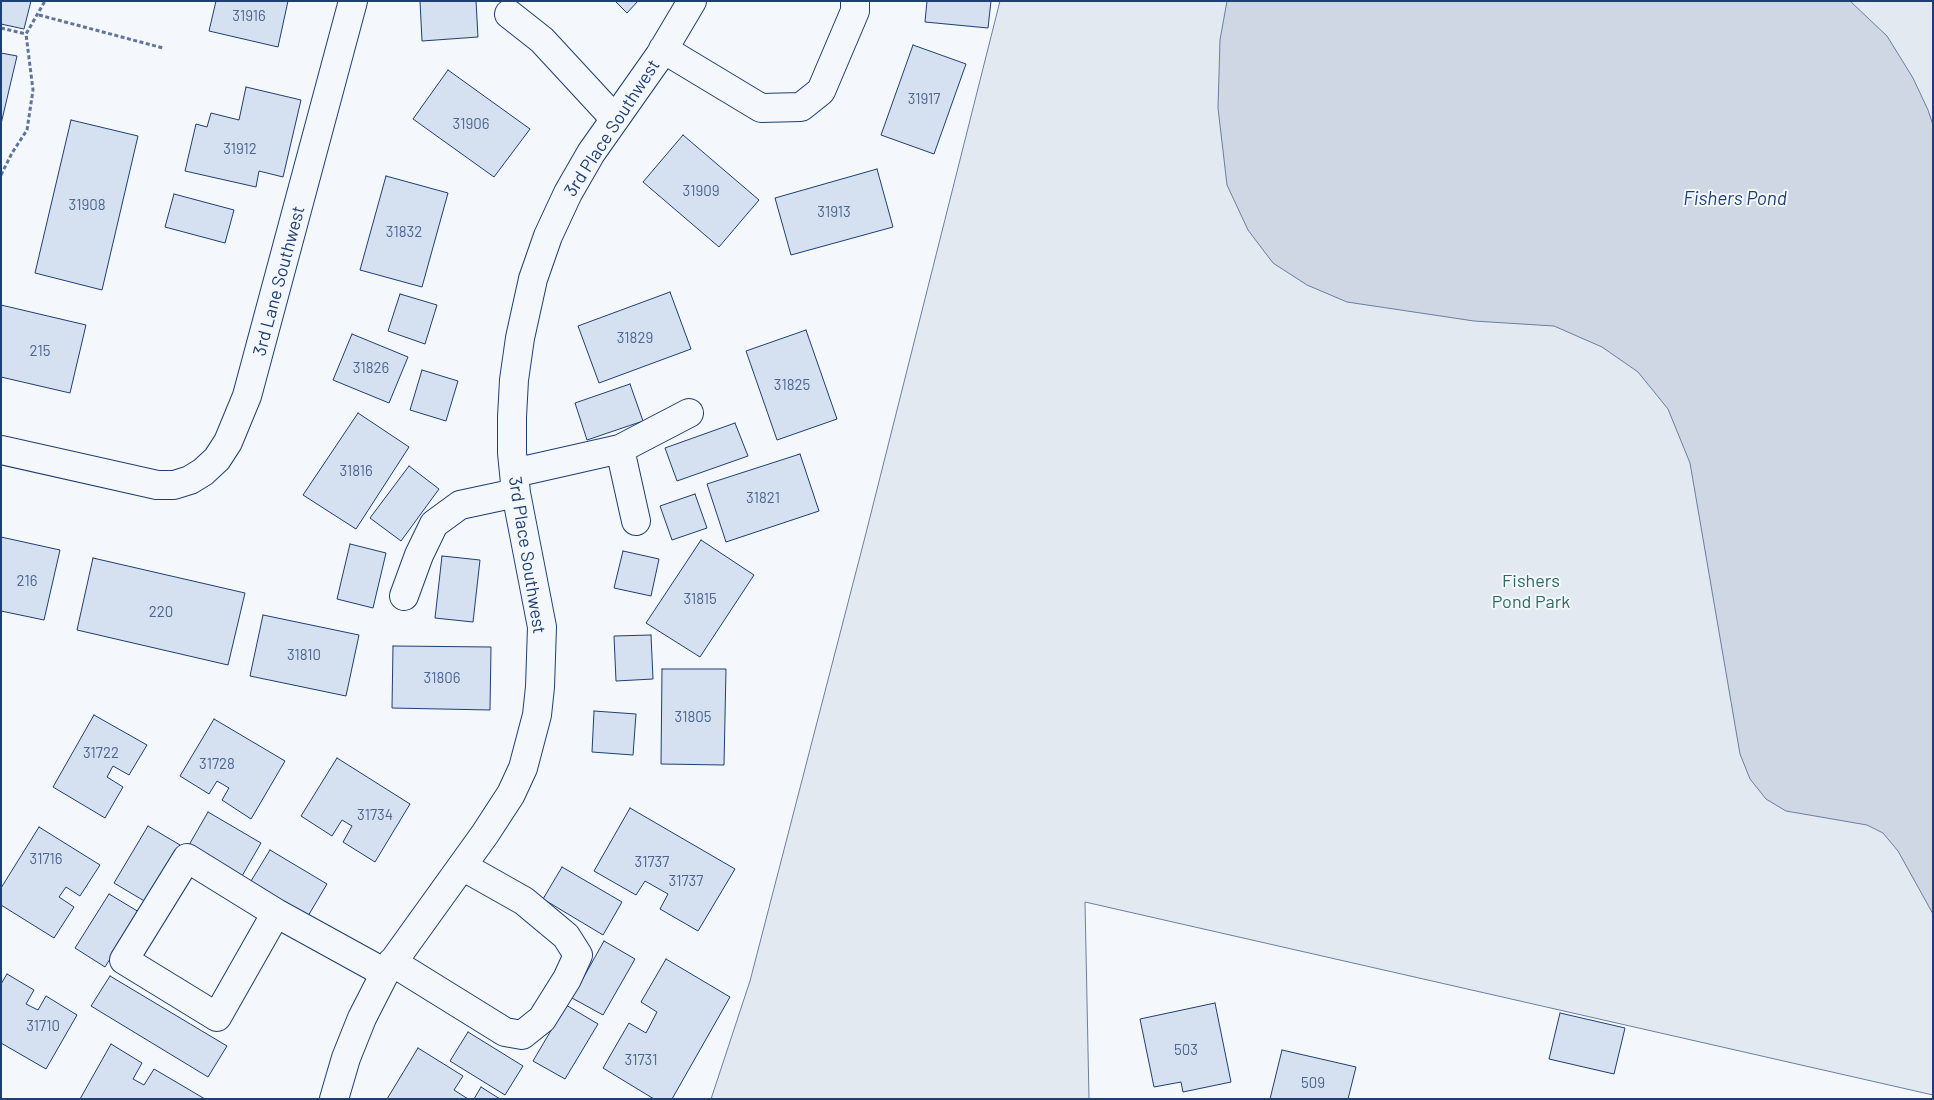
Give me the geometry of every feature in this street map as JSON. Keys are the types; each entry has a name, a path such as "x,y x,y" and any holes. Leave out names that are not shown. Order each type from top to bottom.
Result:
{"street":[{"name":"3rd Lane Southwest","path":"1,450 156,485 174,485 190,480 217,460 228,442 247,396 353,1"},
{"name":"3rd Place Southwest","path":"334,1099 346,1058 362,1018 389,967 486,834 523,768 537,715 542,628 515,483 512,417 514,380 520,338 533,279 548,236 568,193 591,153 663,49 692,1"},
{"path":"663,49 761,108 800,107 821,91 855,10 855,1"},
{"path":"509,14 542,40 615,119"},
{"path":"404,596 419,555 434,524 460,505 515,483 620,449 688,413"},
{"path":"620,449 636,521"},
{"path":"276,913 217,1017 124,960 187,858 276,913 389,967 505,1032 522,1035 542,1019 578,955 566,936 524,901 462,866"}],"path":[{"path":"1,175 27,130 32,90 26,34 39,15 45,1"},
{"path":"39,15 163,48"},
{"path":"1,28 26,34"}],"green space":[{"name":"Fishers Pond Park","path":"1000,1 1933,1 1933,1095 1085,902 1089,1099 711,1099 750,981 865,537"}],"water":[{"name":"Fishers Pond","path":"1227,1 1850,1 1887,36 1913,78 1933,125 1933,914 1898,851 1883,833 1867,825 1786,811 1766,799 1750,779 1740,754 1690,463 1668,409 1638,372 1602,347 1554,326 1474,321 1347,302 1307,285 1273,263 1248,230 1227,185 1218,108 1220,40"}],"building":[{"path":"1,1 31,1 24,29 1,24"},
{"path":"216,1 288,1 278,47 209,31"},
{"path":"420,1 476,1 478,37 422,41"},
{"path":"615,1 638,1 627,13"},
{"path":"927,1 991,1 988,28 925,22"},
{"path":"913,45 966,64 934,154 881,135"},
{"path":"1,53 17,56 1,124"},
{"path":"448,70 530,129 494,177 413,119"},
{"path":"246,87 301,100 283,177 259,171 256,187 185,171 196,124 207,127 211,113 239,120"},
{"path":"71,120 138,136 102,290 35,273"},
{"path":"683,135 759,200 719,247 643,182"},
{"path":"877,169 893,227 791,255 775,198"},
{"path":"386,176 448,193 422,287 360,270"},
{"path":"174,194 234,210 225,243 165,227"},
{"path":"670,292 691,349 599,383 578,326"},
{"path":"400,294 437,305 425,344 388,331"},
{"path":"1,305 86,325 70,393 1,377"},
{"path":"806,330 837,419 777,440 746,351"},
{"path":"352,334 408,357 389,403 333,380"},
{"path":"422,370 458,381 446,421 410,410"},
{"path":"630,384 643,421 587,440 575,403"},
{"path":"358,413 409,447 356,529 303,495"},
{"path":"735,423 748,456 677,481 665,448"},
{"path":"800,454 819,511 726,542 707,484"},
{"path":"409,466 439,489 401,541 370,518"},
{"path":"695,494 707,528 672,540 660,506"},
{"path":"1,537 60,550 44,620 1,611"},
{"path":"701,540 754,575 700,657 646,623"},
{"path":"350,544 386,553 373,608 337,599"},
{"path":"623,551 659,559 651,596 614,588"},
{"path":"442,556 480,560 473,622 435,618"},
{"path":"93,558 245,593 228,665 77,630"},
{"path":"263,615 359,635 346,696 250,676"},
{"path":"651,635 653,679 616,681 614,636"},
{"path":"393,646 491,647 490,710 392,708"},
{"path":"662,669 726,669 724,765 661,764"},
{"path":"594,711 636,714 633,755 592,752"},
{"path":"94,715 147,745 129,775 113,766 107,777 123,787 105,818 53,787"},
{"path":"214,719 285,761 251,819 222,800 229,788 217,781 209,794 180,776"},
{"path":"337,758 410,804 375,862 343,842 352,826 342,820 332,836 301,816"},
{"path":"630,808 735,869 698,931 660,909 668,894 645,881 636,895 594,871"},
{"path":"208,812 261,843 242,876 189,845"},
{"path":"148,826 180,845 146,902 114,883"},
{"path":"39,827 100,865 80,896 66,887 59,897 74,907 54,938 1,905 1,888"},
{"path":"270,850 327,884 308,916 251,881"},
{"path":"562,867 622,902 603,935 543,899"},
{"path":"109,894 139,912 105,967 75,948"},
{"path":"604,941 635,959 603,1015 572,998"},
{"path":"666,959 730,997 672,1099 654,1099 603,1068 629,1023 646,1033 657,1012 641,1002"},
{"path":"7,974 34,990 26,1004 38,1010 46,996 77,1015 46,1069 1,1043 1,984"},
{"path":"110,976 227,1046 208,1077 91,1006"},
{"path":"1215,1003 1231,1082 1183,1092 1181,1082 1154,1087 1140,1019"},
{"path":"566,1005 598,1024 565,1079 533,1061"},
{"path":"1560,1013 1625,1028 1614,1074 1549,1059"},
{"path":"468,1032 523,1066 505,1095 450,1061"},
{"path":"111,1044 142,1063 133,1079 144,1085 154,1069 205,1099 80,1099"},
{"path":"418,1048 463,1076 454,1090 468,1099 387,1099"},
{"path":"1282,1050 1356,1067 1348,1099 1270,1099"},
{"path":"481,1087 500,1099 474,1099"}]}
